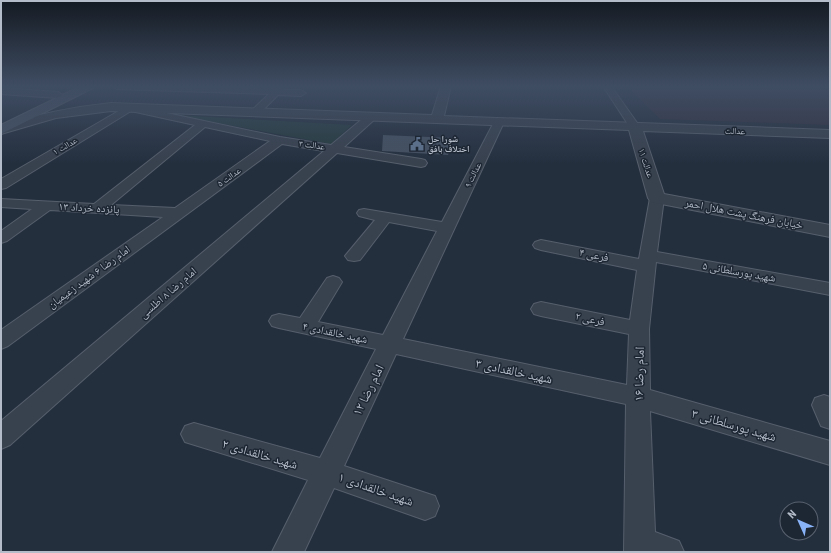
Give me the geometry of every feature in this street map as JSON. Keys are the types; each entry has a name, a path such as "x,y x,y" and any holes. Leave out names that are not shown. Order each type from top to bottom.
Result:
{"main road":[{"path":"1,127 27,112"},
{"path":"1,127 34,112"}],"street":[{"name":"عدالت","path":"1,127 66,112"},
{"name":"عدالت ۱","path":"1,185 123,112"},
{"name":"عدالت ۳","path":"147,112 280,140 421,163"},
{"name":"عدالت","path":"224,112 830,134"},
{"path":"437,120 439,112"},
{"path":"625,112 635,127"},
{"name":"امام رضا ۸ اطلسی","path":"1,438 336,149 371,117"},
{"name":"عدالت ۹","path":"447,228 499,122"},
{"path":"97,209 203,124"},
{"name":"عدالت ۱۱","path":"635,127 657,198"},
{"name":"عدالت ۵","path":"177,213 280,140"},
{"name":"خیابان فرهنگ پشت هلال احمر","path":"657,198 830,231"},
{"name":"امام رضا ۱۶","path":"640,547 638,397 639,329 647,260 657,198"},
{"name":"پانزده خرداد ۱۳","path":"1,203 177,213"},
{"path":"1,238 46,206"},
{"name":"امام رضا ۶ شهید زعیمیان","path":"1,341 177,213"},
{"path":"364,213 447,228"},
{"path":"354,256 385,217"},
{"name":"امام رضا ۱۲","path":"288,552 447,228"},
{"name":"فرعی ۴","path":"542,245 647,260"},
{"name":"شهید پورسلطانی ۵","path":"647,260 830,289"},
{"path":"305,327 333,282"},
{"name":"فرعی ۲","path":"541,309 639,329"},
{"name":"شهید خالقدادی ۴","path":"279,321 390,344"},
{"name":"شهید خالقدادی ۳","path":"390,344 638,397"},
{"name":"شهید پورسلطانی ۳","path":"638,397 830,453"},
{"name":"شهید خالقدادی ۲","path":"194,434 327,473"},
{"name":"شهید خالقدادی ۱","path":"327,473 425,506"},
{"path":"640,547 668,552"}],"shaded area":[{"path":"653,112 830,112 830,125 660,119"}],"green space":[{"path":"175,115 352,125 331,144"}],"building":[{"name":"شورا حل اختلاف بافق","path":"383,135 453,138 448,155 382,151"}],"place":[{"name":"شورا حل اختلاف بافق","path":"417,144"}]}
